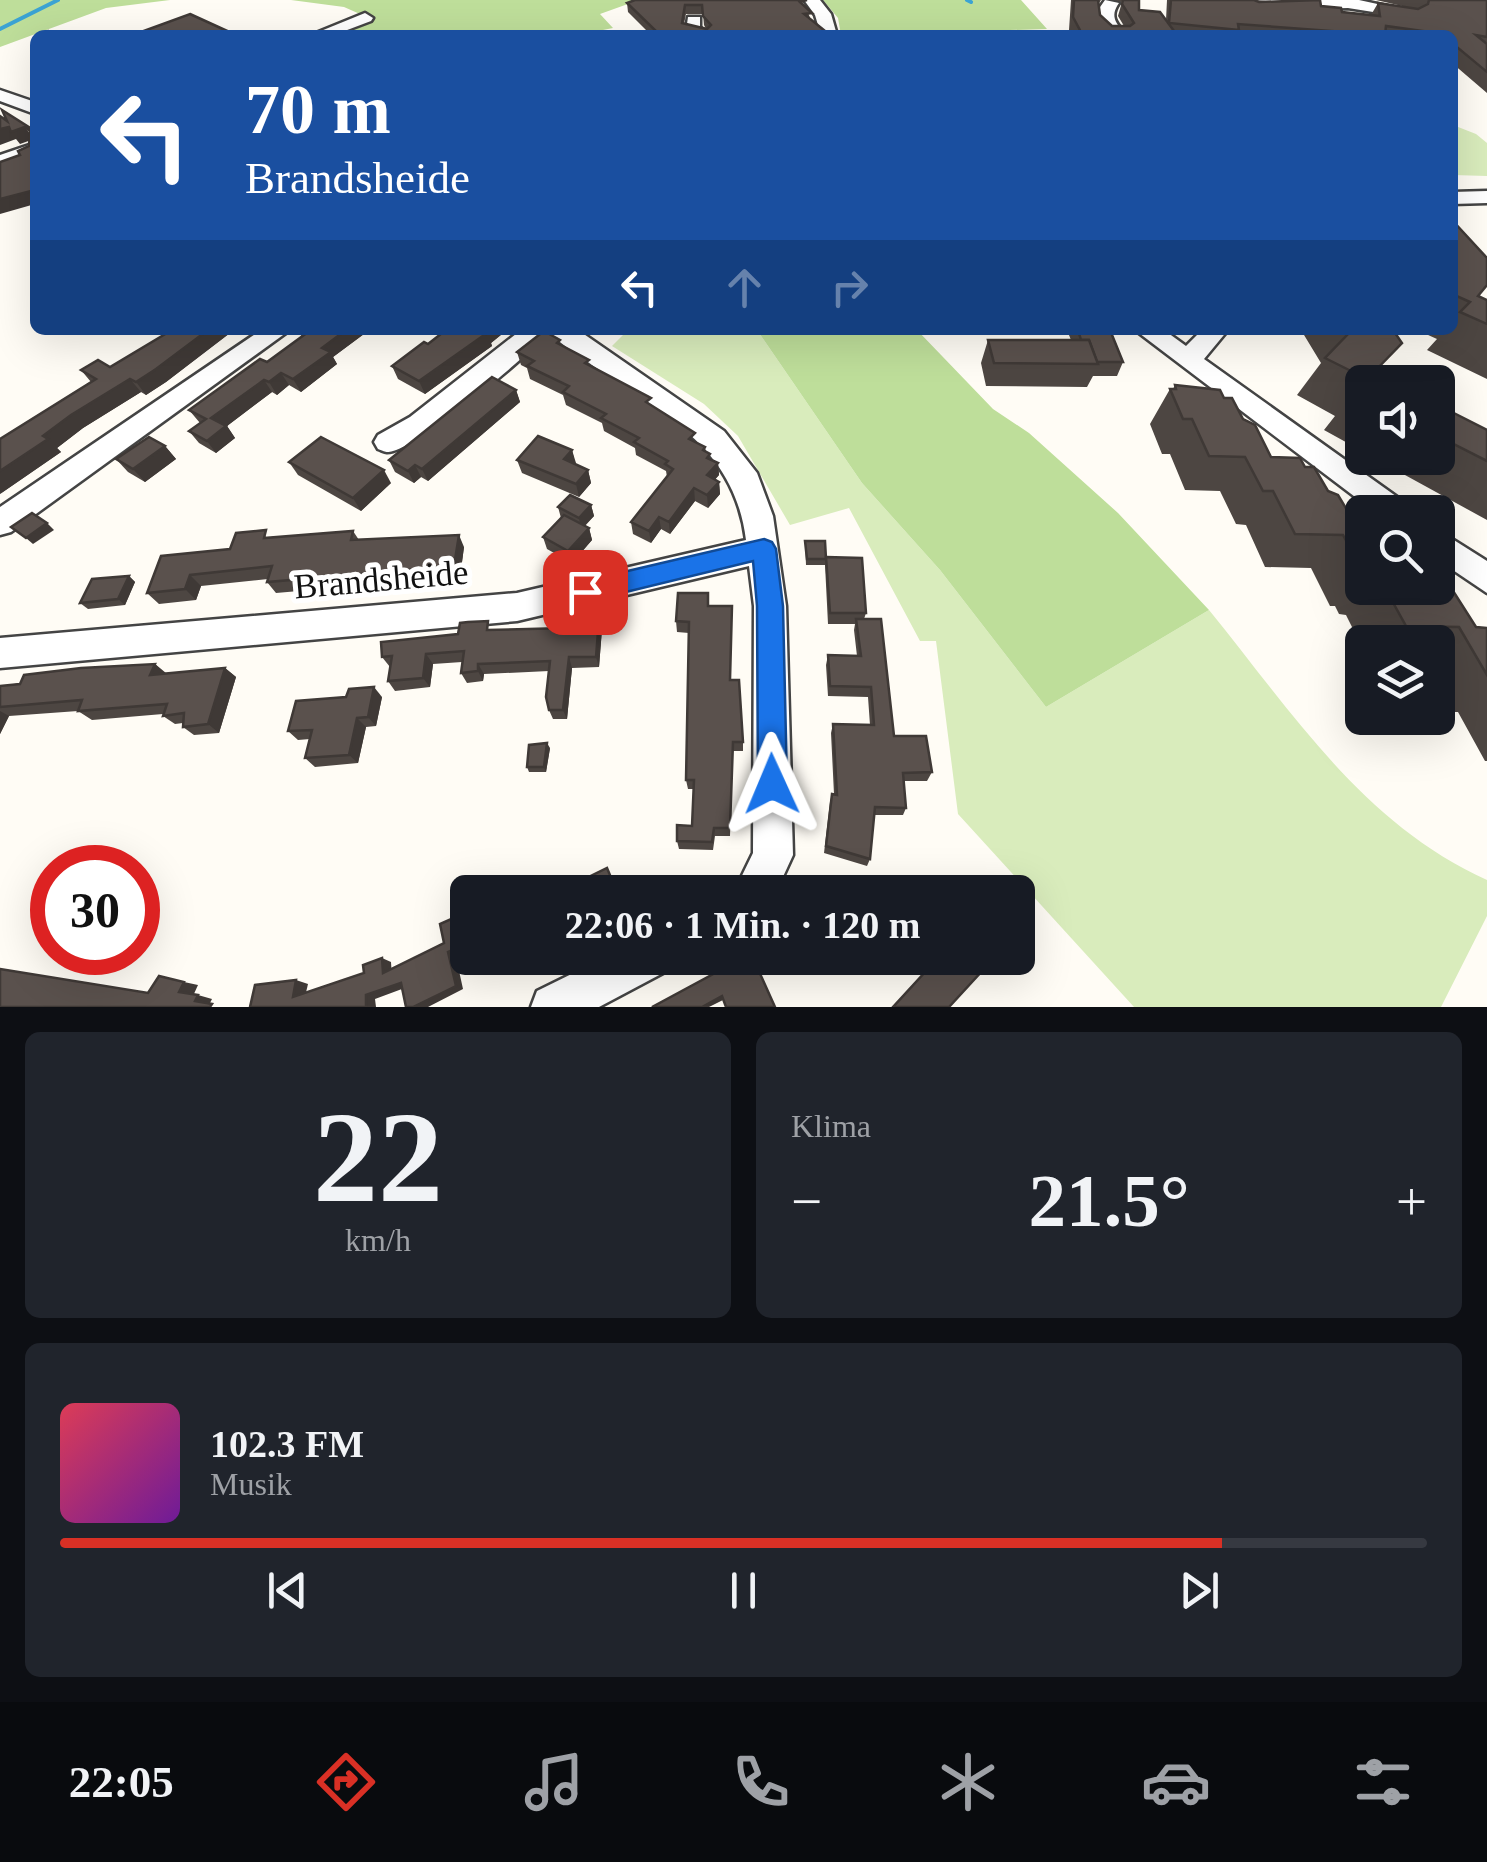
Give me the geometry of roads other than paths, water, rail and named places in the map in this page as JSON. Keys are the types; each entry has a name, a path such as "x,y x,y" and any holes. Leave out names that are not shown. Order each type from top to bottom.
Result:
{"street":[{"path":"812,0 824,14 828,30"},
{"path":"1228,0 1253,5 1347,2 1412,7 1402,30"},
{"path":"1111,2 1106,10 1107,25 1112,30"},
{"path":"332,30 364,18"},
{"path":"0,95 30,106"},
{"path":"0,162 30,150"},
{"path":"1458,198 1487,197"},
{"path":"0,523 271,335"},
{"path":"388,442 420,424 531,335"},
{"path":"568,335 714,438 742,473 758,516 770,606 773,855 763,875"},
{"path":"1153,335 1373,495"},
{"path":"1188,360 1211,335"},
{"name":"Brandsheide","path":"0,652 517,606 764,549"},
{"path":"1455,555 1487,579"},
{"path":"553,1007 615,975"}],"waterway":[{"path":"0,29 58,0"},
{"path":"967,0 971,2"}]}
